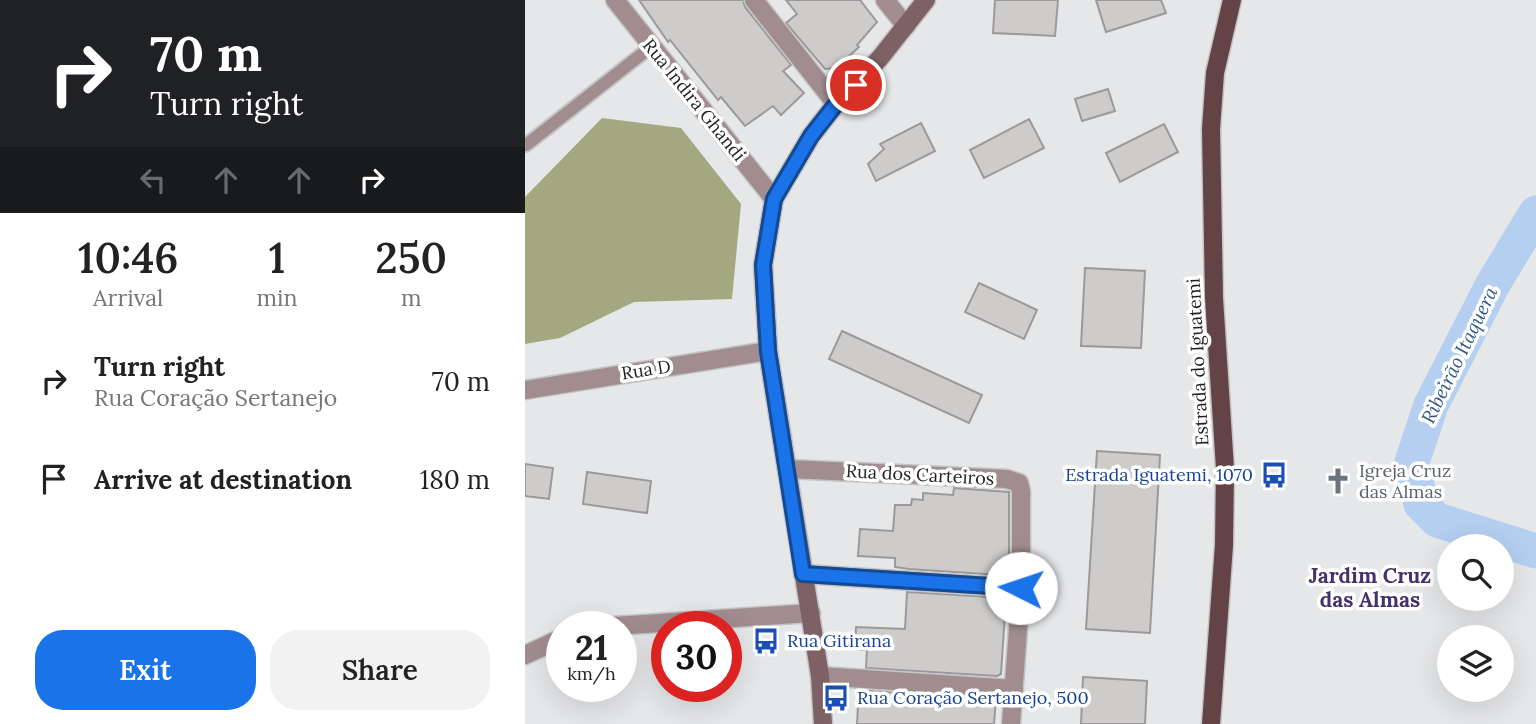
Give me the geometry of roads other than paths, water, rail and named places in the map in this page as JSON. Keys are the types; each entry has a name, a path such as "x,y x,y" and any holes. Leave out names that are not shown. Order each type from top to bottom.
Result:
{"main road":[{"name":"Estrada do Iguatemi","path":"1211,724 1224,545 1226,469 1214,284 1211,129 1215,73 1232,0"}],"street":[{"name":"Rua Indira Ghandi","path":"615,0 774,199"},
{"path":"754,0 836,104"},
{"path":"885,0 906,26"},
{"path":"823,724 820,676 811,612 768,351 763,265 774,199 811,136 926,0"},
{"name":"Rua D","path":"525,390 768,351"},
{"name":"Rua dos Carteiros","path":"788,469 1013,480 1019,483 1021,588 1011,724"},
{"path":"803,574 1021,588"},
{"path":"637,624 811,612"},
{"path":"525,655 546,645"},
{"path":"820,676 1014,689"}],"lane":[{"path":"526,145 652,46"}],"waterway":[{"name":"Ribeirão Itaquera","path":"1536,213 1493,284 1431,405 1412,462 1421,504 1437,520 1536,551"}],"place":[{"name":"Estrada Iguatemi, 1070","path":"1274,475"},
{"name":"Igreja Cruz das Almas","path":"1338,481"},
{"name":"Rua Gitirana","path":"766,641"},
{"name":"Rua Coração Sertanejo, 500","path":"836,698"}],"district":[{"name":"Jardim Cruz das Almas","path":"1370,588"}]}
